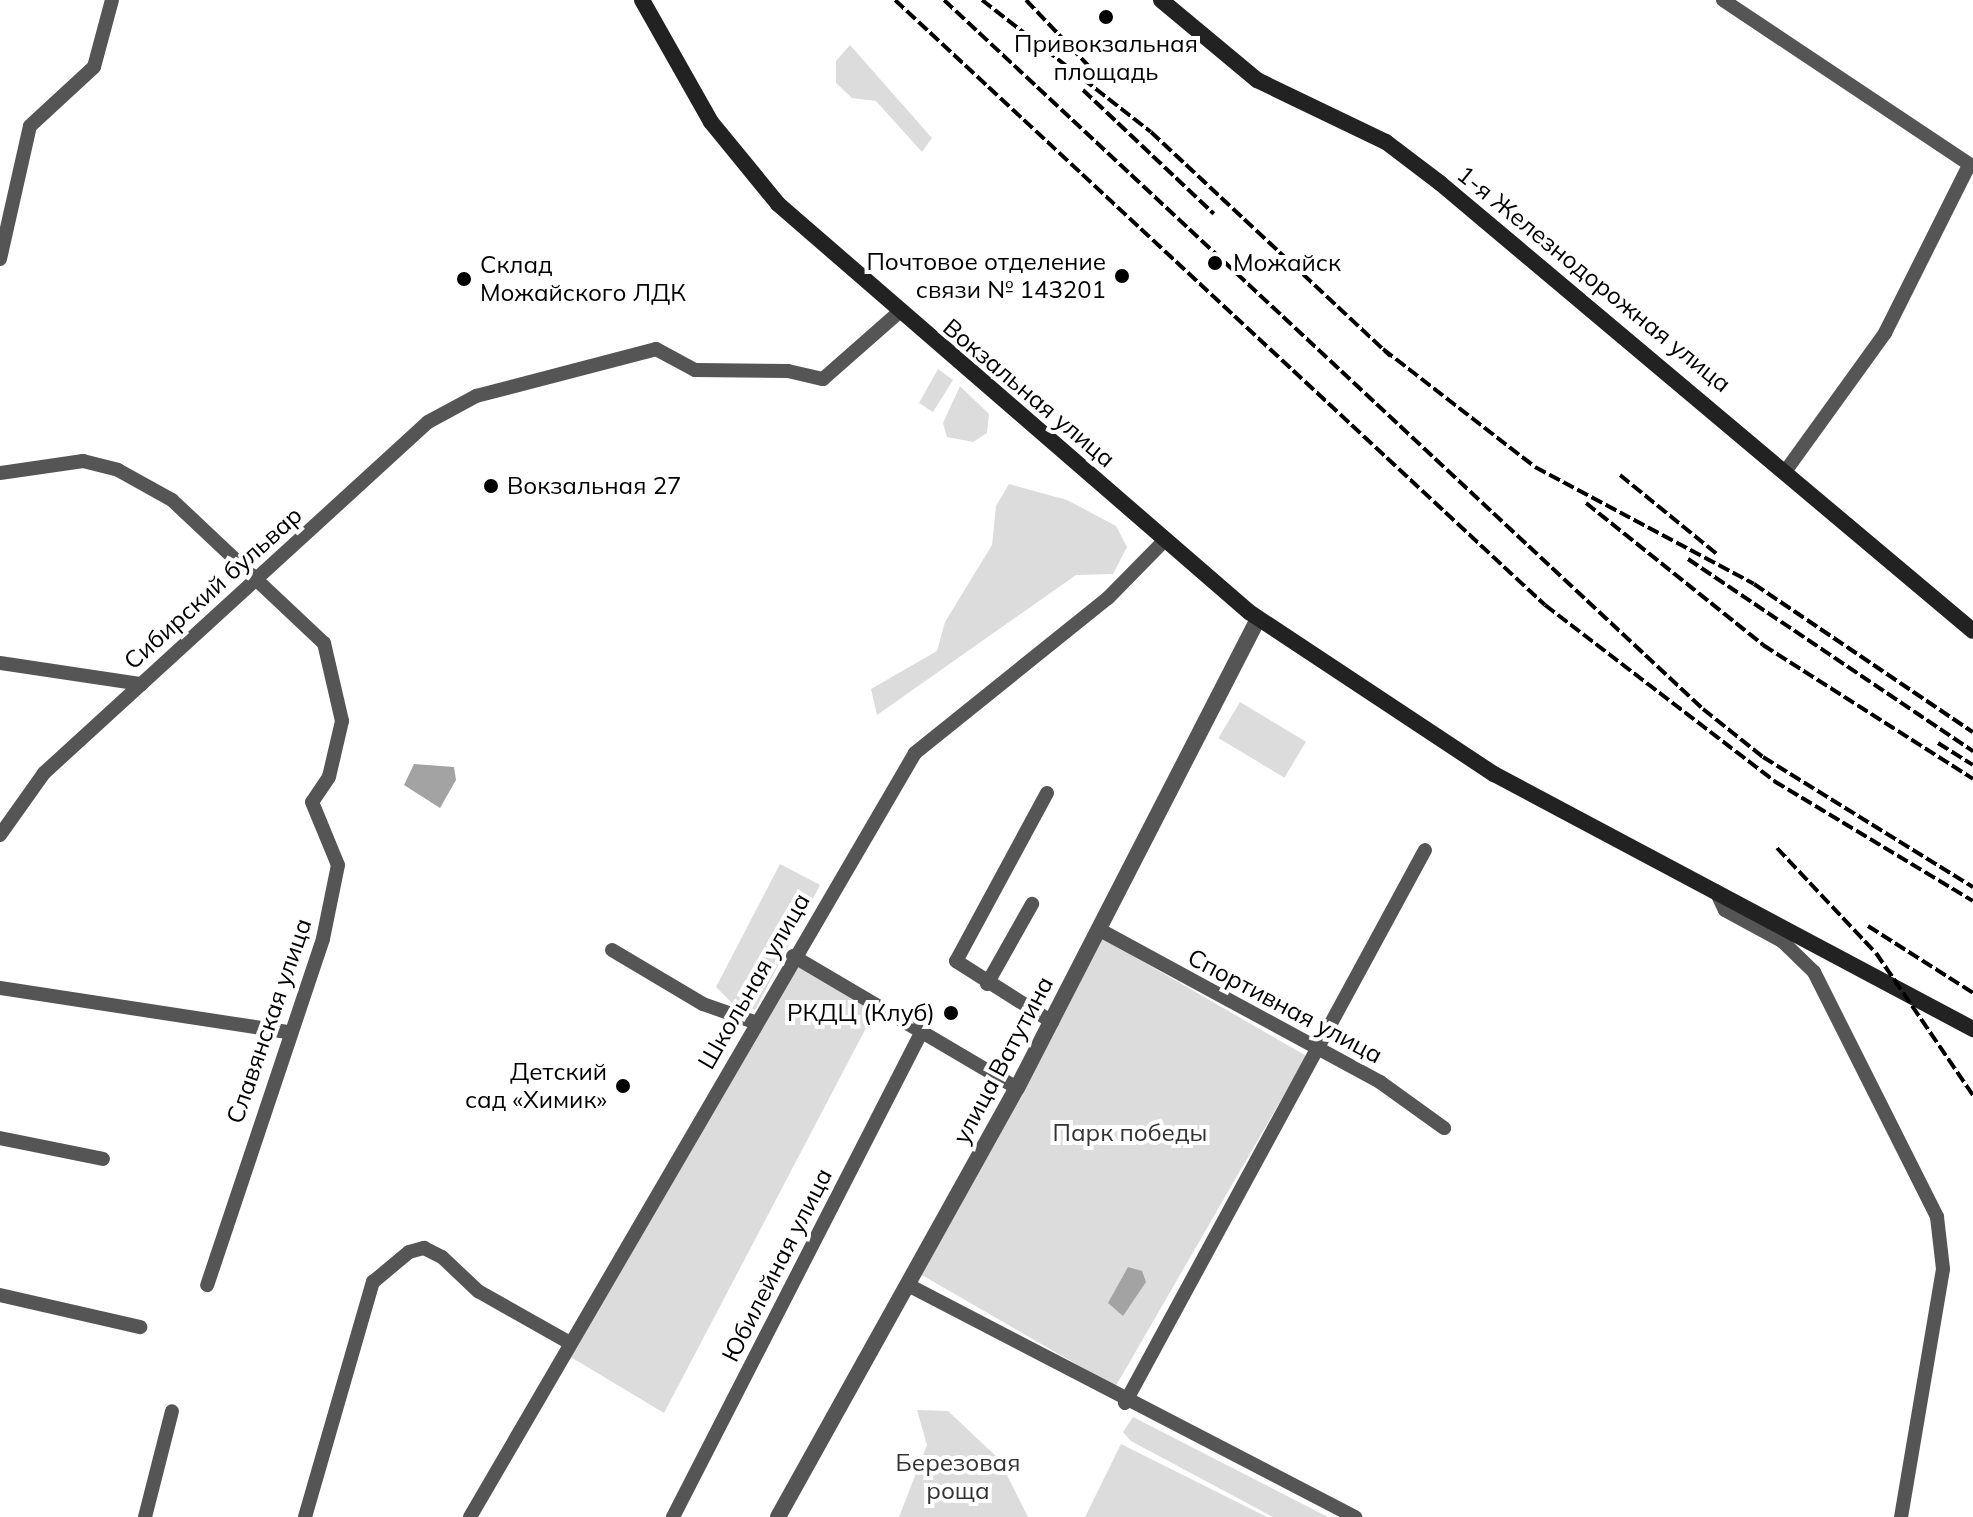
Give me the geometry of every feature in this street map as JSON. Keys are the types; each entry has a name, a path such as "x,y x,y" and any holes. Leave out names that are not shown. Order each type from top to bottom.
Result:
{"main road":[{"name":"Вокзальная улица","path":"642,0 744,168 897,314 1258,619 1494,774 1973,1029"},
{"name":"1-я Железнодорожная улица","path":"1161,0 1257,80 1396,149 1787,469 1973,631"}],"street":[{"path":"0,259 30,126 94,67 112,0"},
{"path":"1723,0 1970,168 1885,333 1787,469"},
{"name":"Сибирский бульвар","path":"0,835 44,773 428,422 476,396 656,349 695,370 788,371 823,379 897,314"},
{"name":"Славянская улица","path":"0,473 83,461 118,470 172,500 258,577 324,643 342,721 329,777 312,802 338,865 323,939 286,1032 207,1285"},
{"name":"Школьная улица","path":"470,1517 754,1022 915,753 1108,598 1164,541"},
{"name":"улица Ватутина","path":"778,1517 1017,1088 1258,619"},
{"path":"0,663 141,684"},
{"path":"1047,793 956,956 960,968 1052,1022"},
{"path":"1125,1403 1425,850"},
{"path":"1716,891 1725,910 1782,941 1814,972 1937,1217 1943,1269 1901,1517"},
{"path":"987,984 1032,904"},
{"name":"Спортивная улица","path":"1100,930 1316,1051 1380,1082 1444,1128"},
{"path":"612,950 703,1004 754,1022"},
{"path":"793,956 1017,1088"},
{"path":"0,988 286,1032"},
{"name":"Юбилейная улица","path":"673,1517 921,1033"},
{"path":"0,1138 103,1159"},
{"path":"305,1517 373,1282 409,1252 424,1248 442,1257 478,1291 570,1343"},
{"path":"908,1285 1125,1403 1355,1517"},
{"path":"0,1295 140,1327"},
{"path":"145,1517 172,1411"}],"green space":[{"path":"850,45 932,138 922,152 876,101 852,98 836,83 836,61"},
{"path":"938,369 953,380 933,412 919,403"},
{"path":"960,386 989,414 987,433 973,442 947,437 943,423"},
{"path":"1009,484 1067,500 1116,526 1127,547 1113,574 1076,575 877,715 871,689 937,651 945,622 992,545 996,506"},
{"path":"1240,702 1306,742 1284,778 1218,738"},
{"path":"780,864 820,885 755,1010 732,1003 716,987"},
{"name":"Парк победы","path":"1102,938 1306,1056 1115,1387 911,1269"},
{"path":"794,958 876,1009 664,1413 569,1356"},
{"name":"Березовая роща","path":"917,1410 948,1411 999,1459 1028,1517 899,1517 927,1445"},
{"path":"1133,1417 1328,1517 1273,1517 1131,1441 1123,1432"},
{"path":"1121,1444 1267,1517 1085,1517"}],"shaded area":[{"path":"414,764 454,767 456,780 440,808 404,785"},
{"path":"1128,1267 1142,1271 1146,1282 1123,1316 1108,1303"}],"railway":[{"path":"895,0 1545,605 1774,781 1973,901"},
{"path":"944,0 1703,709 1763,757 1973,887"},
{"path":"982,0 1151,132 1390,356"},
{"path":"1026,0 1099,77"},
{"path":"1083,90 1214,214"},
{"path":"1383,349 1535,467 1754,584 1973,732"},
{"path":"1620,475 1717,554"},
{"path":"1586,503 1763,645 1973,779"},
{"path":"1688,559 1973,751"},
{"path":"1938,743 1973,765"},
{"path":"1777,848 1876,953 1973,1095"},
{"path":"1868,926 1973,993"}],"place":[{"name":"Привокзальная площадь","path":"1106,17"},
{"name":"Можайск","path":"1215,263"},
{"name":"Почтовое отделение связи № 143201","path":"1122,276"},
{"name":"Склад Можайского ЛДК","path":"464,279"},
{"name":"Вокзальная 27","path":"491,486"},
{"name":"РКДЦ (Клуб)","path":"951,1013"},
{"name":"Детский сад «Химик»","path":"623,1086"}]}
